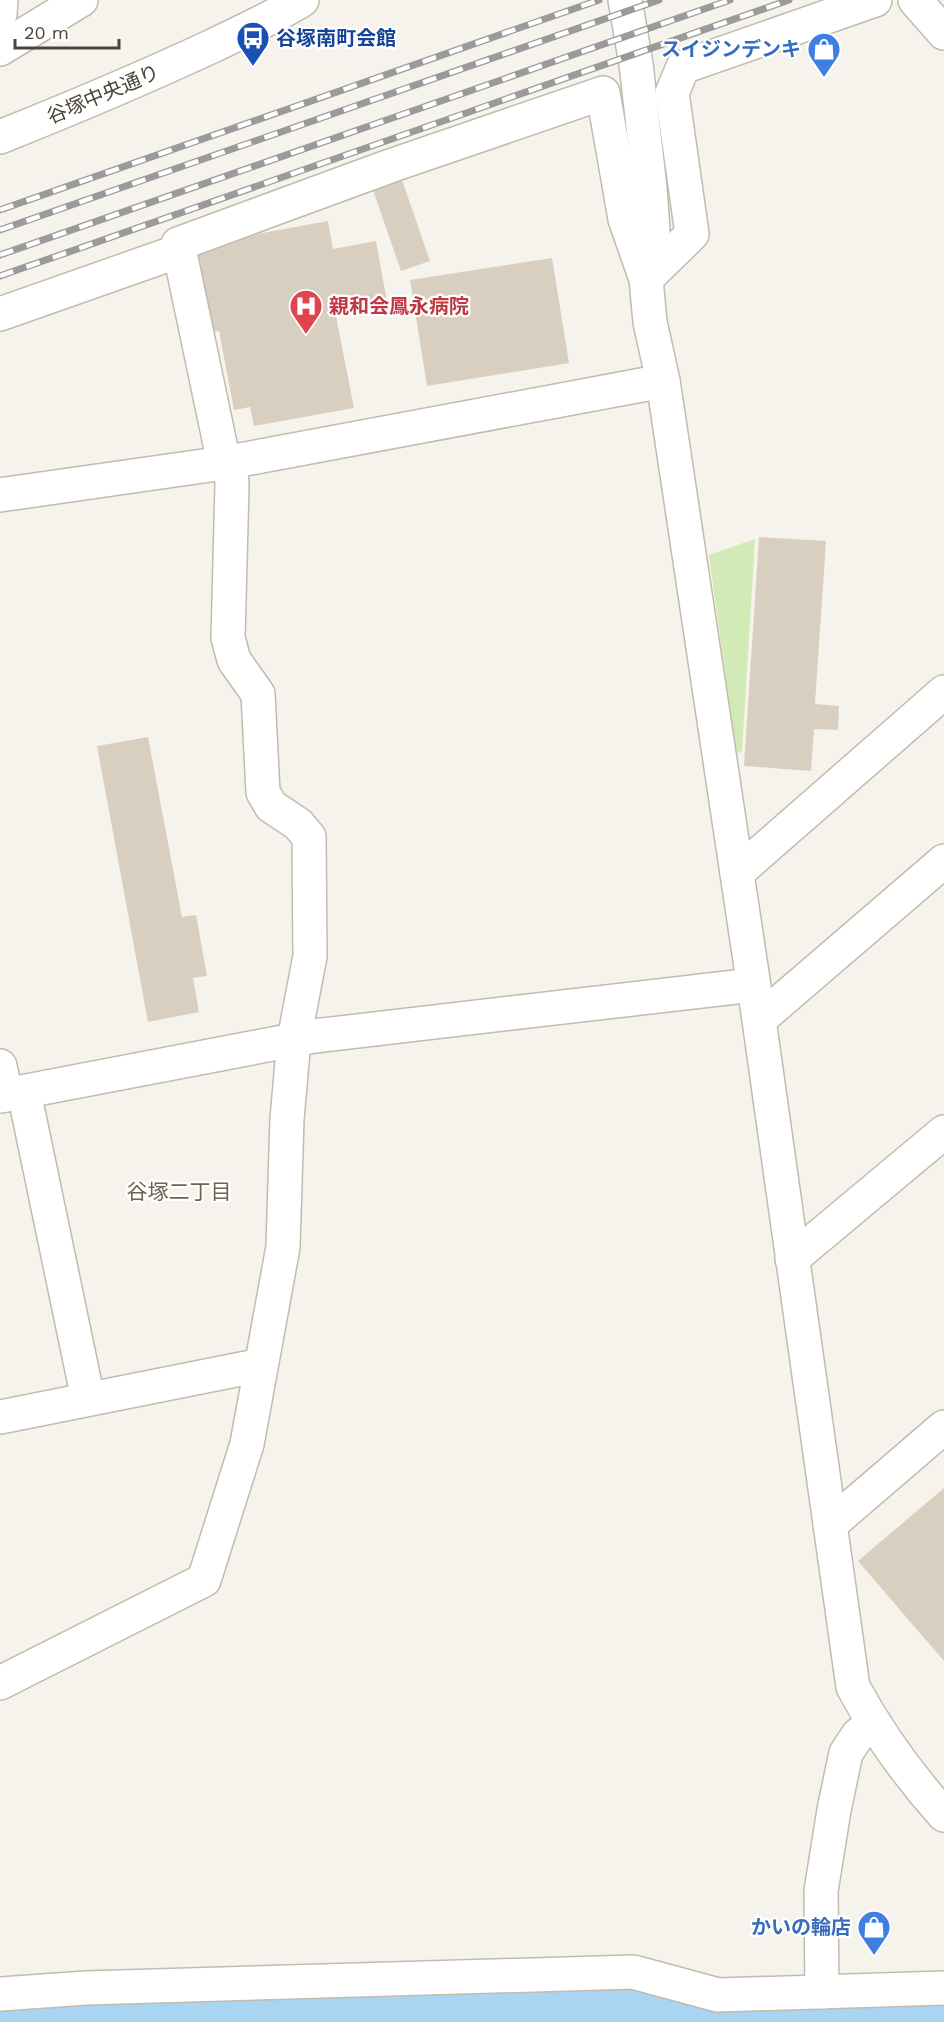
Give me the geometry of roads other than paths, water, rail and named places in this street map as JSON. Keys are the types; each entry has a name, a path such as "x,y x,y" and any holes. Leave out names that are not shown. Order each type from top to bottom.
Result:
{"street":[{"path":"0,14 1,0"},
{"path":"0,49 81,0"},
{"path":"626,0 636,64 650,188 653,230 646,279 650,322 663,381 759,1020 853,1687 872,1723 919,1787 944,1815"},
{"path":"646,279 692,234 672,93 683,67 875,0"},
{"path":"915,0 944,33"},
{"name":"谷塚中央通り","path":"0,138 84,103 281,5"},
{"path":"0,1683 204,1580 247,1444 284,1247 287,1119 294,1040 310,956 309,837 298,824 271,806 263,792 258,694 234,660 228,638 232,485 178,244 390,166 603,93 625,219 646,279"},
{"path":"0,314 179,251"},
{"path":"0,495 227,462 663,381"},
{"path":"736,873 944,692"},
{"path":"759,1020 944,861"},
{"path":"88,1399 7,1087 294,1040 753,985"},
{"path":"792,1259 944,1132"},
{"path":"0,1416 261,1365"},
{"path":"830,1525 944,1427"},
{"path":"822,1992 820,1891 834,1810 846,1753 858,1735 872,1723"},
{"path":"0,1994 98,1988 633,1972 718,1995 944,1989"}],"water":[{"path":"647,1987 944,1998 944,2022 0,2022 0,2004"}],"railway":[{"path":"0,210 599,0"},
{"path":"0,230 659,0"},
{"path":"0,255 730,0"},
{"path":"0,276 789,0"}],"place":[{"name":"谷塚南町会館","path":"253,67"},
{"name":"スイジンデンキ","path":"824,78"},
{"name":"親和会鳳永病院","path":"306,335"},
{"name":"かいの輪店","path":"874,1956"}],"district":[{"name":"谷塚二丁目","path":"179,1191"}]}
